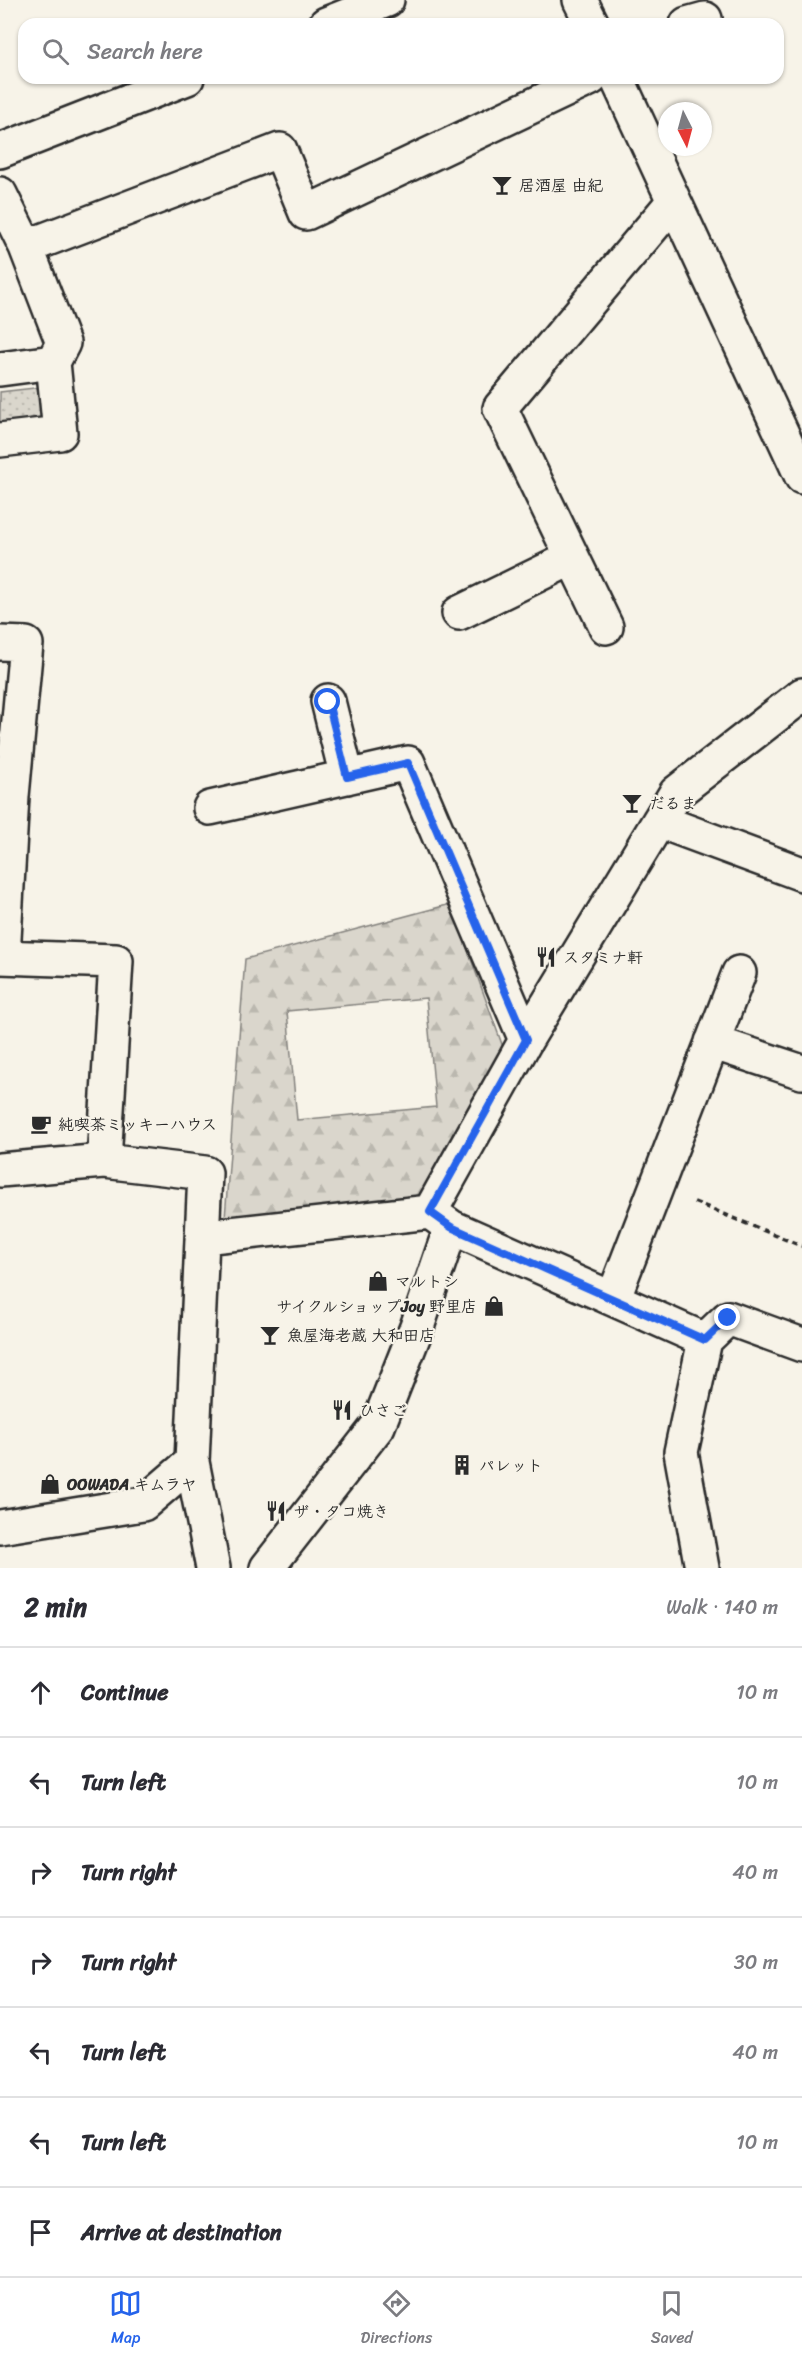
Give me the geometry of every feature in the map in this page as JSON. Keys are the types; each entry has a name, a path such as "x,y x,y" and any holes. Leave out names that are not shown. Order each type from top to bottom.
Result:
{"street":[{"path":"341,18 387,0"},
{"path":"580,0 589,18"},
{"path":"0,151 172,84"},
{"path":"26,247 280,150 306,213 578,84"},
{"path":"620,84 802,477"},
{"path":"0,193 26,247 63,343 53,362 60,433 0,440"},
{"path":"606,627 500,408 674,201"},
{"path":"0,369 53,362"},
{"path":"459,613 572,558"},
{"path":"0,643 26,644 6,796 1,957 116,961 104,1161"},
{"path":"267,1568 378,1426 417,1327 440,1220 526,1040 676,793 802,695"},
{"path":"328,702 347,777"},
{"path":"210,808 408,763 526,1040"},
{"path":"659,821 802,874"},
{"path":"613,1299 739,973"},
{"path":"712,1042 802,1072"},
{"path":"0,1170 104,1161 205,1173 192,1462 213,1568"},
{"path":"203,1237 440,1220 705,1340"},
{"path":"702,1568 681,1452 705,1340 728,1318 802,1345"},
{"path":"0,1527 143,1504 192,1462"}],"path":[{"path":"656,1187 802,1246"}],"green space":[{"path":"43,387 48,420 0,426 0,392"},
{"path":"451,904 507,1058 434,1186 400,1207 225,1218 245,959","holes":["426,998 436,1107 297,1120 287,1011"]}],"place":[{"name":"居酒屋 由紀","path":"502,185"},
{"name":"だるま","path":"632,803"},
{"name":"スタミナ軒","path":"546,957"},
{"name":"純喫茶ミッキーハウス","path":"41,1124"},
{"name":"マルトシ","path":"378,1281"},
{"name":"サイクルショップJoy 野里店","path":"494,1306"},
{"name":"魚屋海老蔵 大和田店","path":"270,1335"},
{"name":"ひさご","path":"342,1410"},
{"name":"パレット","path":"462,1465"},
{"name":"OOWADA キムラヤ","path":"50,1484"},
{"name":"ザ・タコ焼き","path":"276,1511"}],"route":[{"path":"328,702 347,777 408,763 526,1040 430,1212 451,1227 705,1340 728,1318"}]}
